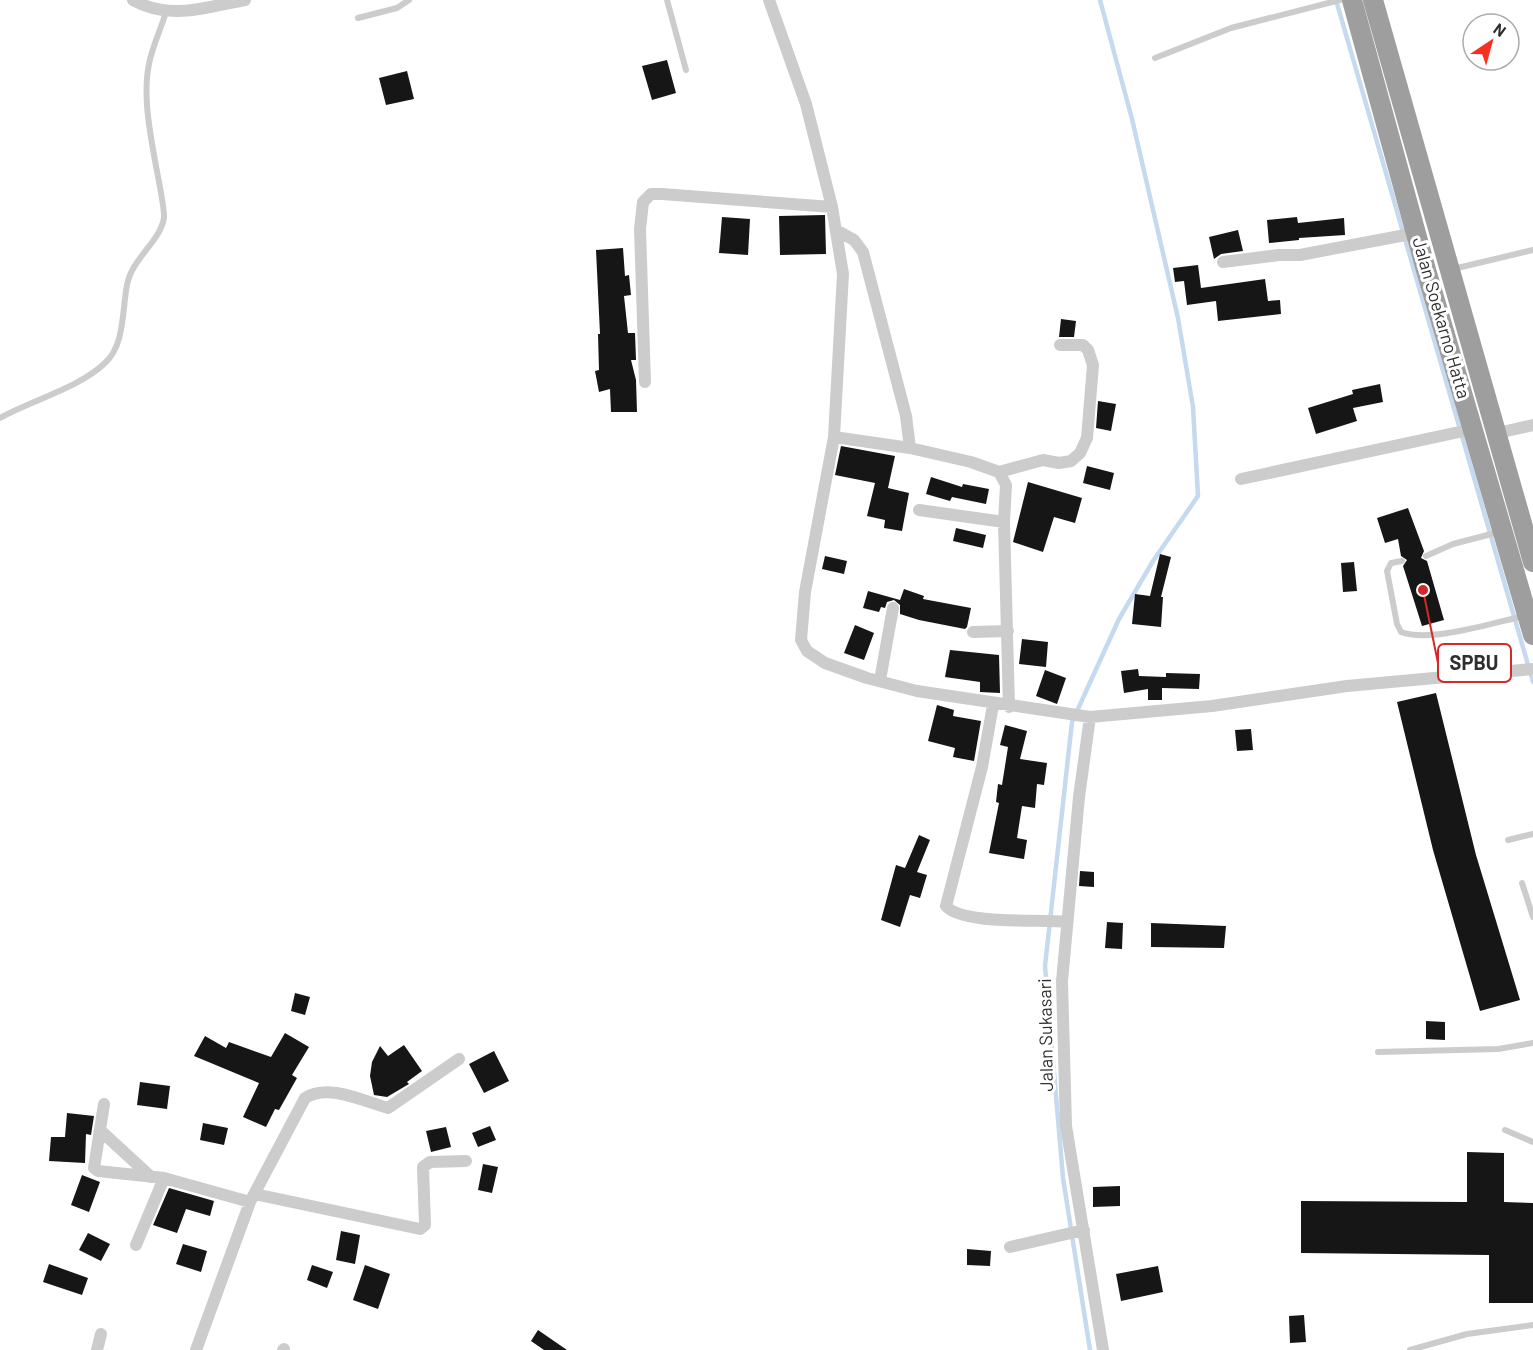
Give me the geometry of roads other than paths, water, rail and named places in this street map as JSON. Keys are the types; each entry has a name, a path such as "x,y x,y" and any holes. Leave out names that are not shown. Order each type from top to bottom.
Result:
{"highway":[{"name":"Jalan Soekarno Hatta","path":"1352,0 1412,234 1469,430 1533,634"},
{"name":"Jalan Soekarno Hatta","path":"1373,0 1533,562"}],"street":[{"path":"133,0 166,12 191,11 245,0"},
{"path":"769,0 806,104 832,207 843,274 834,436 805,592 801,640 807,651 825,663 917,691 993,705 1086,717 1212,706 1347,686 1533,669"},
{"path":"645,382 640,222 643,202 651,195 662,194 832,207"},
{"path":"836,230 854,240 866,260 906,416 910,448"},
{"path":"1223,262 1356,246 1412,234"},
{"path":"834,436 910,448 971,462 999,472 1042,460 1059,463 1071,461 1084,447 1089,425 1093,366 1090,354 1083,345 1060,345"},
{"path":"1498,433 1527,427"},
{"path":"1241,479 1469,430"},
{"path":"999,472 1006,485 1004,522 1009,706"},
{"path":"919,510 1004,522"},
{"path":"880,680 893,608"},
{"path":"973,632 1008,631"},
{"path":"993,705 982,767 946,906 950,911 979,918 1063,921"},
{"name":"Jalan Sukasari","path":"1086,717 1063,921 1062,981 1066,1126 1081,1230 1103,1350"},
{"path":"196,1350 253,1198 304,1098 314,1092 329,1091 388,1108 459,1059"},
{"path":"104,1104 94,1168 420,1229 425,1225 423,1167 430,1162 466,1161"},
{"path":"101,1131 157,1178"},
{"path":"136,1245 157,1178"},
{"path":"1010,1246 1081,1230"},
{"path":"97,1350 101,1335"}],"lane":[{"path":"358,18 397,8 410,0"},
{"path":"667,0 686,70"},
{"path":"1155,58 1231,28 1340,0"},
{"path":"0,418 25,404 76,382 103,365 112,356 121,327 127,282 138,257 155,238 164,216 148,124 148,65 166,12"},
{"path":"1450,269 1533,250"},
{"path":"1426,556 1453,544 1501,531"},
{"path":"1402,561 1391,563 1387,571 1397,624 1401,632 1416,636 1478,627 1527,615"},
{"path":"1508,840 1531,835"},
{"path":"1522,883 1533,917"},
{"path":"1378,1052 1498,1049 1533,1043"},
{"path":"1505,1130 1533,1142"},
{"path":"1410,1350 1467,1334 1533,1325"}],"waterway":[{"path":"1090,1350 1063,1178 1045,966 1072,722 1119,619 1153,561 1198,496 1193,407 1178,318 1132,119 1100,0"},
{"path":"1336,0 1533,682"}],"place":[{"name":"SPBU","path":"1423,590"}]}
